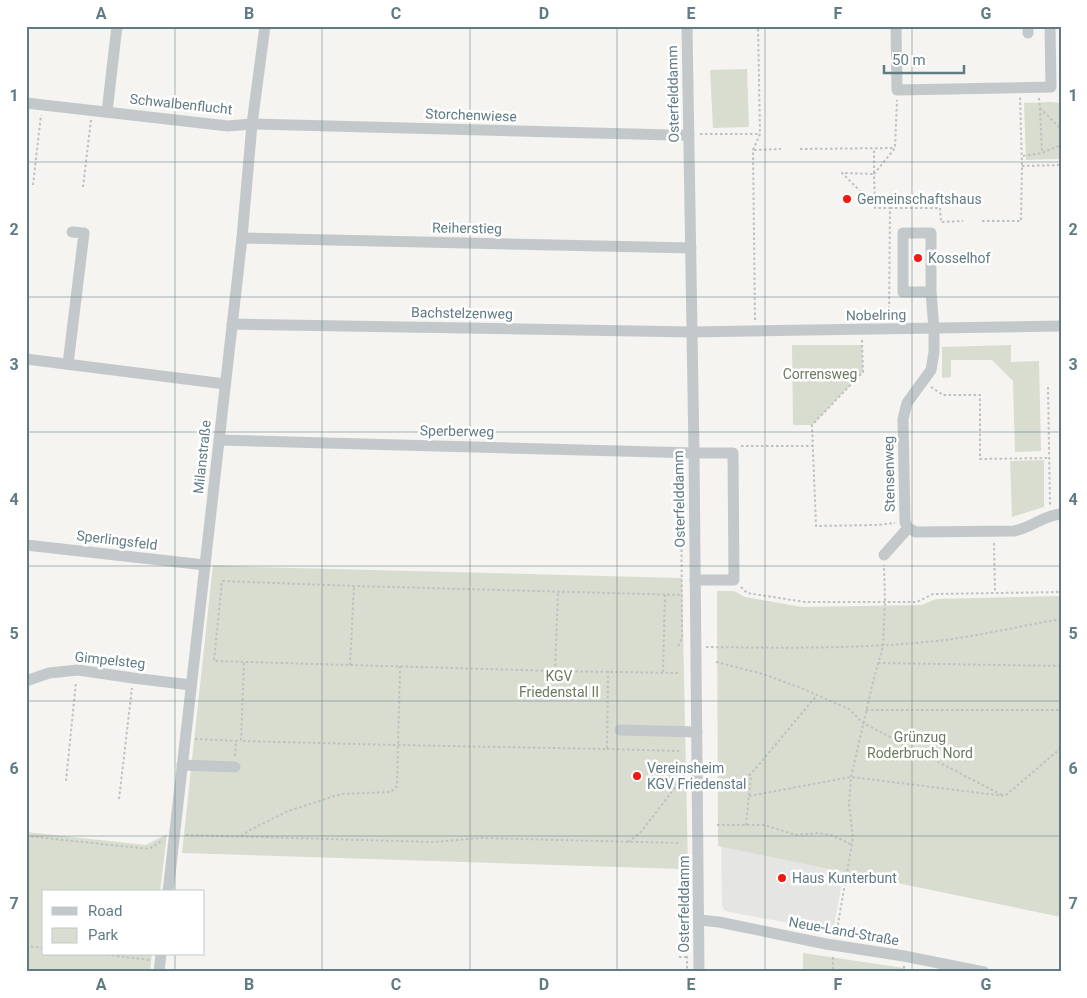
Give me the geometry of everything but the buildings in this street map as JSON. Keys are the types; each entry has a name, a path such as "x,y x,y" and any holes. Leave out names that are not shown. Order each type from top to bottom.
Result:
{"street":[{"name":"Schwalbenflucht","path":"108,112 117,26"},
{"name":"Milanstraße","path":"168,890 242,238 252,124 265,26"},
{"name":"Osterfelddamm","path":"687,26 694,453 699,972"},
{"path":"896,26 897,90 1050,87 1050,26"},
{"name":"Schwalbenflucht","path":"26,103 228,126 252,124"},
{"name":"Storchenwiese","path":"252,124 689,135"},
{"path":"68,364 84,234 72,232"},
{"path":"931,292 903,292 904,233 931,233 931,292 934,329"},
{"name":"Reiherstieg","path":"242,238 691,248"},
{"name":"Bachstelzenweg","path":"232,324 692,332"},
{"name":"Nobelring","path":"692,332 1061,326"},
{"name":"Stensenweg","path":"934,329 934,352 930,370 907,403 903,419 907,525 916,532 1014,531 1055,515"},
{"path":"26,359 225,384"},
{"name":"Sperberweg","path":"219,440 733,453"},
{"path":"695,580 734,580 733,453"},
{"path":"884,555 907,525"},
{"name":"Sperlingsfeld","path":"26,545 205,565"},
{"name":"Gimpelsteg","path":"26,680 49,673 78,670 191,684"},
{"path":"620,730 697,732"},
{"path":"182,765 235,767"},
{"name":"Neue-Land-Straße","path":"699,920 719,922 834,946 904,956 984,972"}],"path":[{"path":"755,332 753,150 760,134 758,26"},
{"path":"982,221 1021,220 1020,88"},
{"path":"874,174 894,148 897,90"},
{"path":"1040,102 1042,153"},
{"path":"33,184 42,105"},
{"path":"1040,108 1061,129"},
{"path":"83,187 93,110"},
{"path":"703,134 760,134"},
{"path":"1022,156 1042,153 1061,145"},
{"path":"874,148 875,208 940,208 941,222 963,221"},
{"path":"800,149 894,148"},
{"path":"753,150 781,149"},
{"path":"1022,166 1061,165"},
{"path":"861,192 842,174 874,174"},
{"path":"889,330 890,208"},
{"path":"862,330 863,372 812,425 816,526 907,525"},
{"path":"923,382 943,395 980,395 980,459 1049,458"},
{"path":"1048,387 1049,458 1055,515"},
{"path":"733,453 733,446 813,446"},
{"path":"678,646 682,638 681,458"},
{"path":"994,531 995,593"},
{"path":"833,972 834,946 853,838 849,804 851,777 883,646 885,601 884,555"},
{"path":"734,580 747,593 805,602 917,602 933,594 1061,592"},
{"path":"678,673 214,661 222,581 682,596"},
{"path":"350,665 354,586"},
{"path":"555,671 558,592"},
{"path":"663,672 666,595"},
{"path":"710,647 883,646 939,640 1061,619"},
{"path":"241,741 244,662"},
{"path":"716,662 763,674 817,694 849,709 863,723 1004,796"},
{"path":"878,663 1061,666"},
{"path":"239,837 288,811 341,794 391,792 397,786 400,666"},
{"path":"66,782 78,670"},
{"path":"607,749 608,671"},
{"path":"119,799 133,678"},
{"path":"717,790 751,774 817,694"},
{"path":"866,710 1061,710"},
{"path":"185,739 397,746 679,751"},
{"path":"235,767 236,741"},
{"path":"749,796 851,777 1004,796 1061,748"},
{"path":"746,825 751,774"},
{"path":"628,842 641,832 680,781"},
{"path":"717,825 764,825 796,835 818,833 832,835 852,845"},
{"path":"26,836 149,849 174,834 434,842 480,838 681,843"},
{"path":"26,946 42,948"},
{"path":"116,956 160,962"},
{"path":"679,957 691,957"}],"shaded area":[{"name":"Haus Kunterbunt","path":"721,834 848,850 833,931 724,910 722,905"}],"green space":[{"path":"747,69 749,127 713,128 710,70"},
{"path":"1024,103 1061,103 1061,159 1026,160"},
{"name":"Corrensweg","path":"792,345 862,345 863,372 812,425 793,425"},
{"path":"1011,345 1011,362 1039,361 1041,451 1015,452 1013,381 992,360 951,360 951,377 942,378 942,347"},
{"path":"1044,460 1044,507 1012,517 1010,461"},
{"name":"KGV Friedenstal II","path":"213,565 682,578 688,869 685,870 684,895 679,895 681,869 182,853"},
{"name":"Grünzug Roderbruch Nord","path":"717,591 734,591 745,597 802,607 922,605 936,599 1061,596 1061,917 718,846"},
{"path":"26,832 146,845 167,834 160,890 42,890 42,956 152,956 150,972 26,972"},
{"path":"685,920 684,952 680,952 681,921"},
{"path":"803,953 904,968 904,972 803,972"}],"place":[{"name":"Gemeinschaftshaus","path":"847,199"},
{"name":"Kosselhof","path":"918,258"},
{"name":"Vereinsheim KGV Friedenstal","path":"637,776"},
{"name":"Haus Kunterbunt","path":"782,878"}]}
